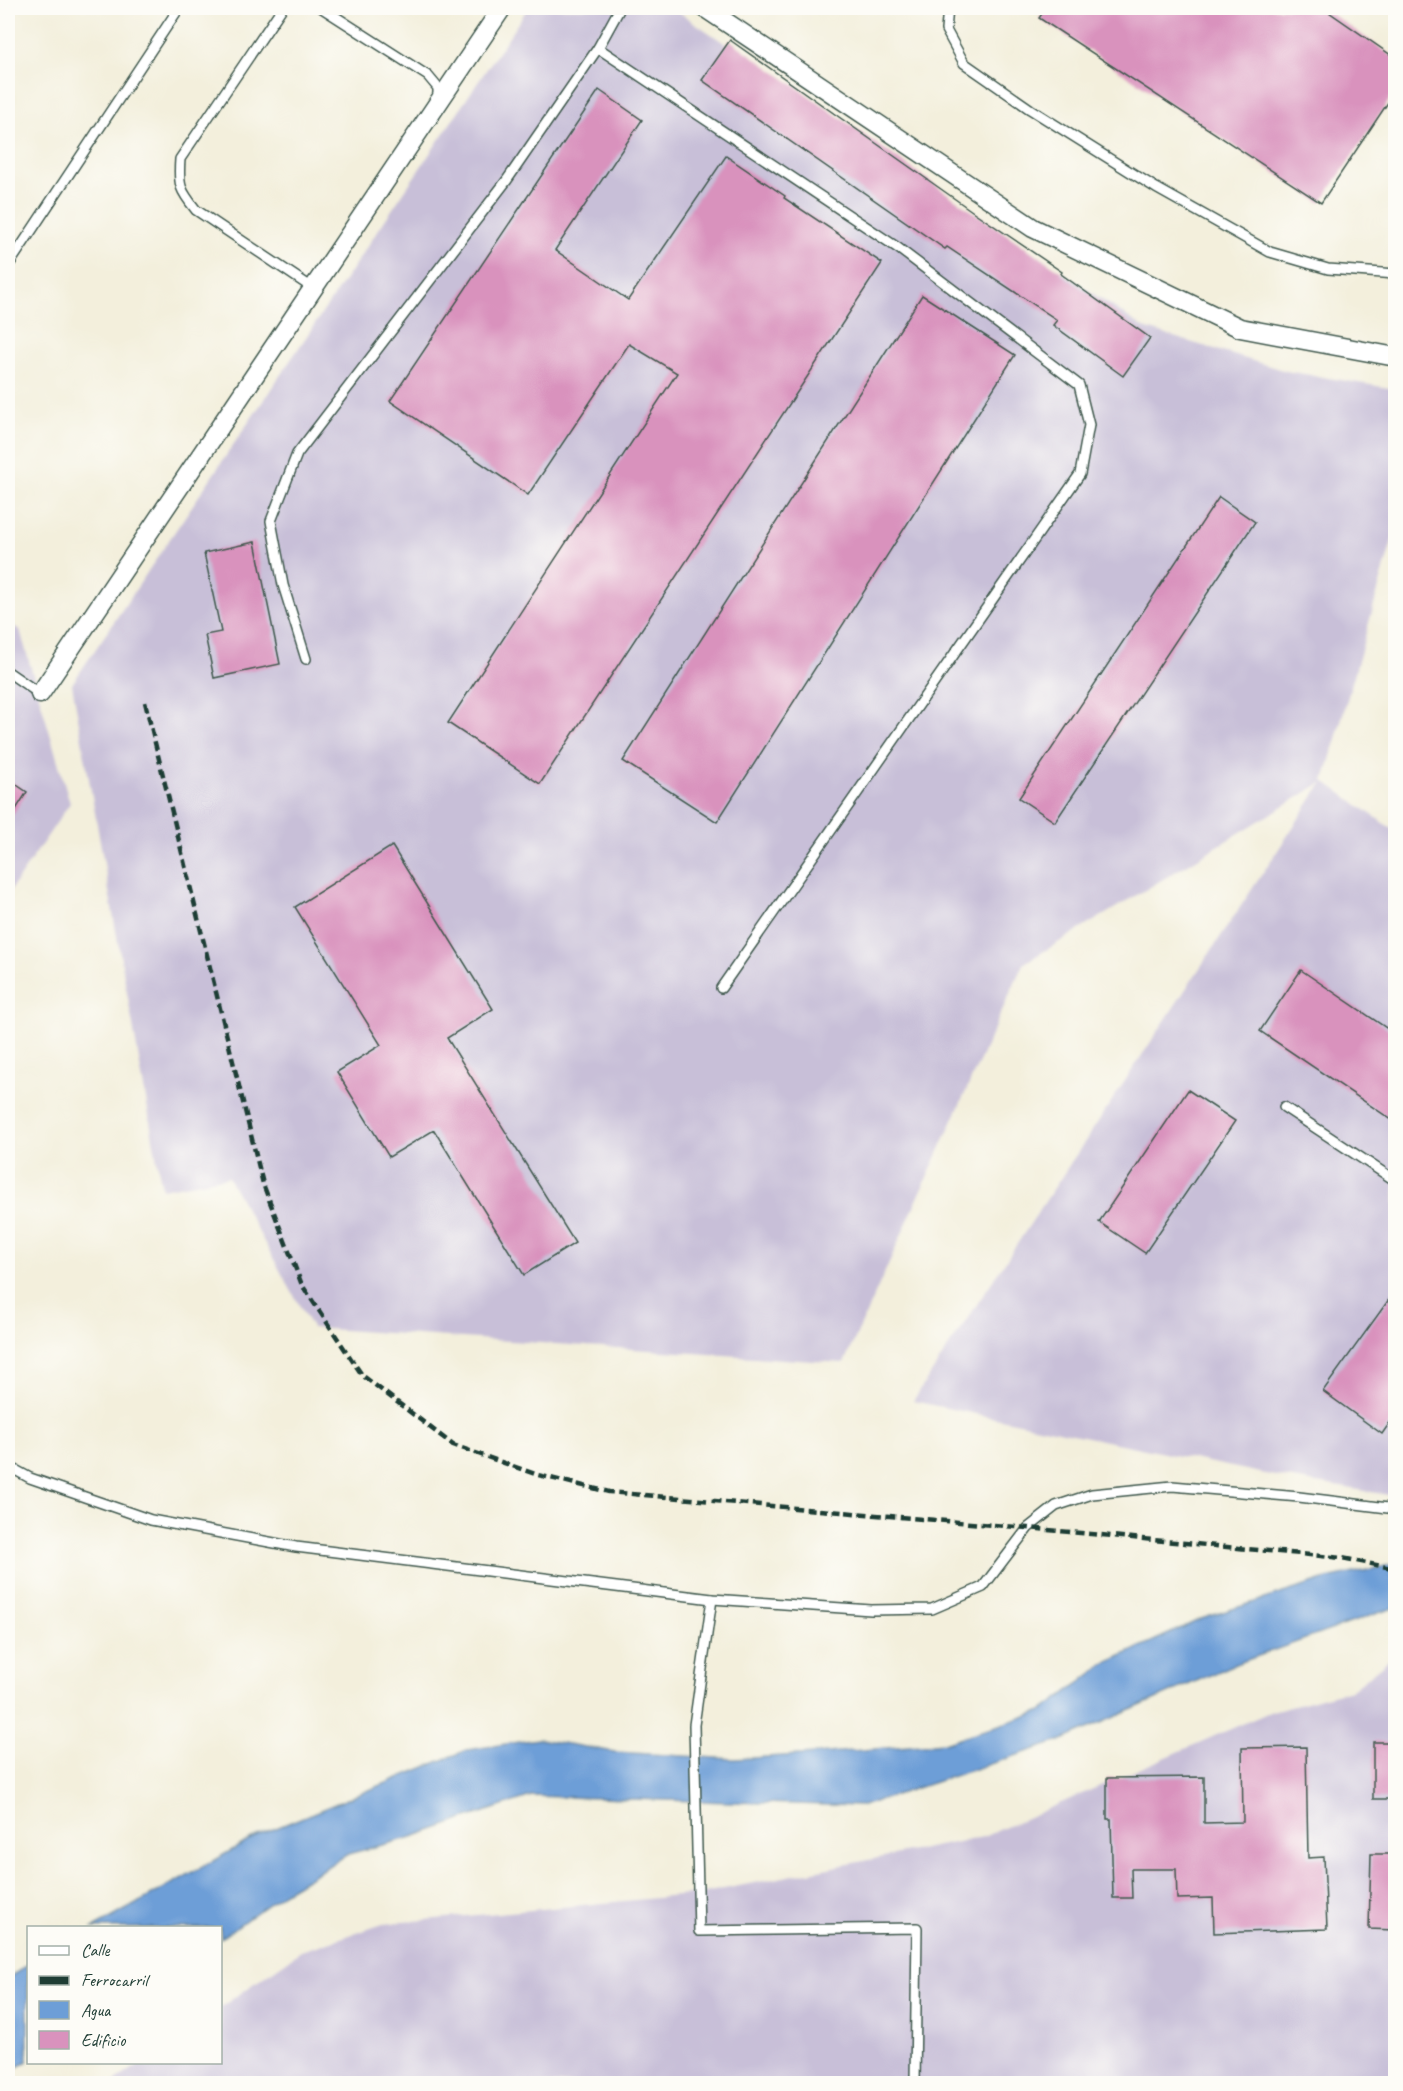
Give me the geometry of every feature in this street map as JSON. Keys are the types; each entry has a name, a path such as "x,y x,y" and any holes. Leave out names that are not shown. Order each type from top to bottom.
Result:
{"street":[{"path":"40,694 502,8"},
{"path":"705,8 1033,228 1240,328 1395,357"}],"lane":[{"path":"8,266 179,8"},
{"path":"282,8 180,159 178,180 184,195 196,210 314,289"},
{"path":"322,8 428,76 438,88 438,104"},
{"path":"306,659 283,585 271,521 297,454 507,180 598,48 621,8"},
{"path":"948,8 946,30 964,63 1030,109 1156,188 1270,252 1328,269 1395,274"},
{"path":"598,48 898,248 1079,385 1089,425 1080,474 721,988"},
{"path":"8,672 40,694"},
{"path":"1284,1107 1395,1181"},
{"path":"8,1466 30,1478 152,1520 296,1547 712,1599 871,1610 932,1610 983,1587 1028,1528 1056,1506 1092,1494 1172,1486 1299,1497 1395,1509"},
{"path":"712,1599 694,1725 699,1930 917,1928 915,2084"}],"shaded area":[{"path":"528,8 673,8 1144,328 1286,371 1395,389 1395,531 1324,781 1395,831 1395,1496 1275,1476 913,1401 1323,782 1023,964 844,1363 312,1328 228,1177 162,1189 72,684"},
{"path":"8,623 20,630 70,803 8,894"},
{"path":"1395,1655 1395,2083 111,2084 140,2064 222,2064 222,2006 301,1951 383,1924 699,1894 983,1837 1272,1711 1351,1690"}],"water":[{"path":"1395,1564 1395,1608 1233,1665 1060,1741 862,1806 531,1796 409,1838 348,1854 283,1893 222,1937 222,1926 97,1926 259,1835 467,1750 538,1739 615,1752 734,1759 944,1743 1042,1711 1106,1663 1201,1619 1327,1579"},
{"path":"27,1966 27,2062 8,2072 8,1978"}],"building":[{"path":"1046,8 1323,8 1395,58 1395,92 1321,203 1039,18"},
{"path":"730,40 1062,272 1061,274 1150,338 1123,376 1053,325 1057,320 947,247 945,249 702,80"},
{"path":"599,90 642,120 555,250 628,300 726,156 785,196 784,198 882,263 540,784 448,723 677,373 629,344 528,495 390,401"},
{"path":"922,295 1015,355 717,822 623,761"},
{"path":"1219,497 1255,522 1055,822 1019,798"},
{"path":"255,542 280,664 214,678 205,635 221,632 204,553"},
{"path":"8,779 27,792 8,822"},
{"path":"392,846 493,1009 447,1038 575,1243 524,1275 434,1130 389,1157 337,1072 381,1045 295,907"},
{"path":"1301,970 1395,1034 1395,1122 1260,1031"},
{"path":"1188,1090 1235,1121 1145,1253 1099,1222"},
{"path":"1395,1291 1395,1415 1382,1434 1323,1391"},
{"path":"1373,1742 1395,1742 1395,1799 1373,1799"},
{"path":"1306,1747 1308,1858 1324,1857 1327,1929 1214,1933 1213,1898 1177,1899 1176,1869 1131,1869 1132,1898 1113,1898 1111,1819 1107,1819 1107,1778 1204,1777 1204,1823 1243,1822 1242,1748"},
{"path":"1371,1854 1395,1854 1395,1930 1369,1929"}],"railway":[{"path":"145,702 263,1184 302,1285 362,1375 453,1445 538,1475 609,1492 1342,1558 1396,1569"}]}
